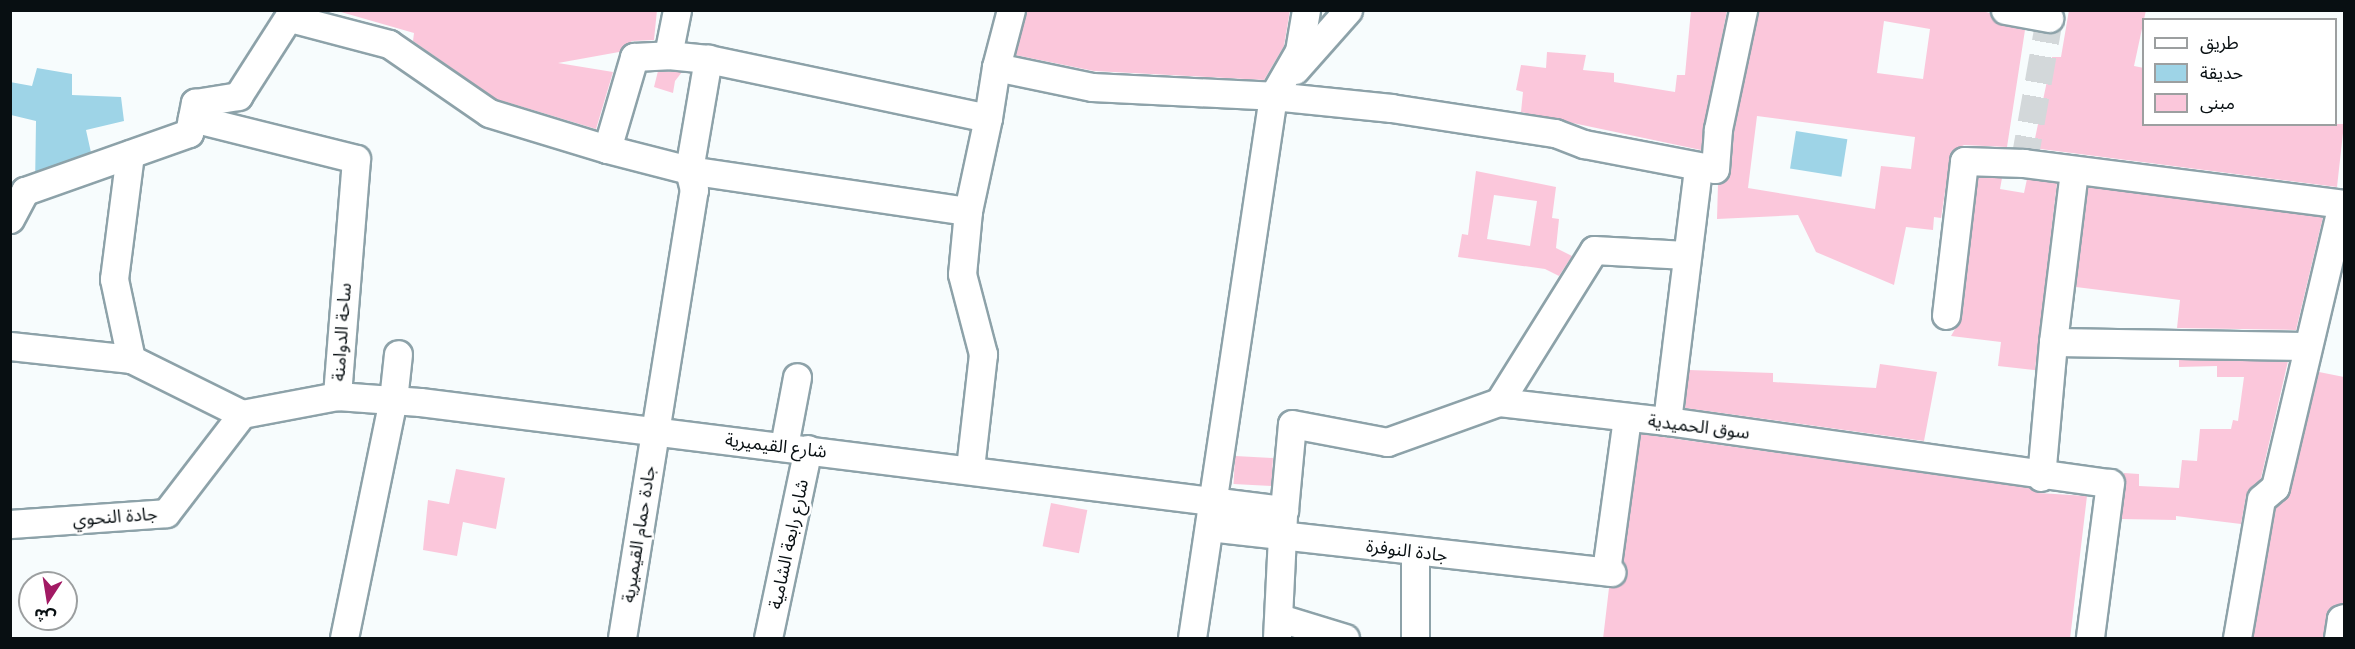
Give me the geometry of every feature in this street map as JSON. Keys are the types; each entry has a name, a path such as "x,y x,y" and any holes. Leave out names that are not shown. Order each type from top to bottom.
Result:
{"street":[{"path":"668,55 677,10"},
{"path":"970,468 983,354 962,274 968,210 988,118 996,67 1011,10"},
{"path":"1192,639 1273,96 1299,51 1306,10"},
{"path":"1273,96 1348,10"},
{"path":"996,67 1092,87 1273,96 1390,108 1555,133 1584,144 1715,169 1716,141 1743,10"},
{"path":"2005,10 2049,18"},
{"path":"10,219 25,191 189,133 195,103 238,96 291,14 389,44 489,113 607,149 689,170 968,210"},
{"path":"607,149 634,57 668,55 708,60 988,118"},
{"name":"جادة حمام القيميرية","path":"622,639 694,190 689,170 708,60"},
{"name":"ساحة الدوامنة","path":"192,118 356,159 337,396 242,414"},
{"path":"130,154 114,279 131,359"},
{"path":"1946,315 1964,161 2344,198 2306,346 2275,487 2261,499 2237,639"},
{"path":"1667,421 1698,167"},
{"path":"2041,475 2052,342 2074,170"},
{"path":"1499,402 1594,250 1686,255"},
{"path":"2052,342 2306,346"},
{"path":"10,346 131,359 242,414"},
{"path":"344,639 393,400 398,354"},
{"name":"شارع رابعة الشامية","path":"768,639 796,447 797,377"},
{"name":"شارع القيميرية","path":"337,396 393,400 654,430 1214,499"},
{"name":"سوق الحميدية","path":"1282,522 1292,424 1387,442 1499,402 1667,421 2110,483 2083,638"},
{"name":"جادة النحوي","path":"10,524 166,513 242,414"},
{"name":"جادة النوفرة","path":"1209,527 1282,522 1415,551 1609,572 1627,417"},
{"path":"1214,499 1282,522 1278,628 1345,639"},
{"path":"1415,551 1415,639"},
{"path":"2338,639 2341,619 2344,618"}],"green space":[{"path":"37,68 72,74 72,95 121,97 124,121 86,130 94,166 35,187 36,121 11,115 10,82 32,86"},
{"path":"1796,131 1847,139 1841,177 1790,169"}],"building":[{"path":"334,10 657,10 654,40 632,41 619,52 558,63 613,72 596,129 496,99 413,41 414,33"},
{"path":"1026,10 1290,10 1284,46 1264,80 1094,71 1015,55"},
{"path":"1691,10 1727,10 1701,150 1521,112 1523,92 1516,90 1521,65 1546,68 1547,52 1586,55 1583,70 1614,73 1614,82 1675,92 1677,75 1685,75"},
{"path":"1758,10 1978,10 1990,13 2002,25 2025,30 2007,147 1964,145 1951,152 1941,218 1934,217 1933,230 1906,227 1894,285 1816,252 1798,215 1717,219 1718,184 1727,179 1731,171 1734,131","holes":["1884,21 1930,29 1923,79 1877,73","1757,116 1915,137 1911,169 1881,166 1875,209 1748,188"]},
{"path":"2069,10 2146,10 2144,18 2142,18 2134,66 2142,68 2142,126 2337,126 2337,124 2344,124 2337,187 2033,148 2052,57 2061,57"},
{"path":"658,71 682,72 675,81 673,93 654,87"},
{"path":"1476,171 1556,187 1552,218 1559,219 1556,248 1572,256 1559,276 1545,269 1458,257 1462,234 1468,235","holes":["1494,195 1537,201 1530,246 1487,239"]},
{"path":"1978,177 2002,178 2000,189 2024,193 2027,179 2057,183 2035,370 1998,366 2001,342 1951,336 1962,317"},
{"path":"2088,187 2323,217 2296,330 2177,328 2180,300 2076,287"},
{"path":"2179,360 2288,361 2261,478 2246,496 2241,524 2176,516 2176,520 2121,519 2124,473 2139,474 2139,486 2179,488 2182,460 2197,461 2200,429 2231,429 2233,420 2238,421 2244,377 2217,377 2217,366 2179,367"},
{"path":"1880,364 1937,372 1924,441 1685,408 1689,370 1773,373 1773,382 1876,388"},
{"path":"2319,372 2344,377 2344,603 2329,609 2323,639 2253,639 2276,507 2290,491"},
{"path":"1641,434 2030,488 2039,493 2087,496 2070,639 1603,639 1609,588 1618,586 1627,574 1623,563"},
{"path":"1235,456 1273,458 1271,486 1234,484"},
{"path":"456,469 505,478 496,529 463,522 457,556 423,550 428,500 449,504"},
{"path":"1051,503 1087,510 1079,553 1043,546"}],"tunnel":[{"path":"2024,163 2051,10"}]}
